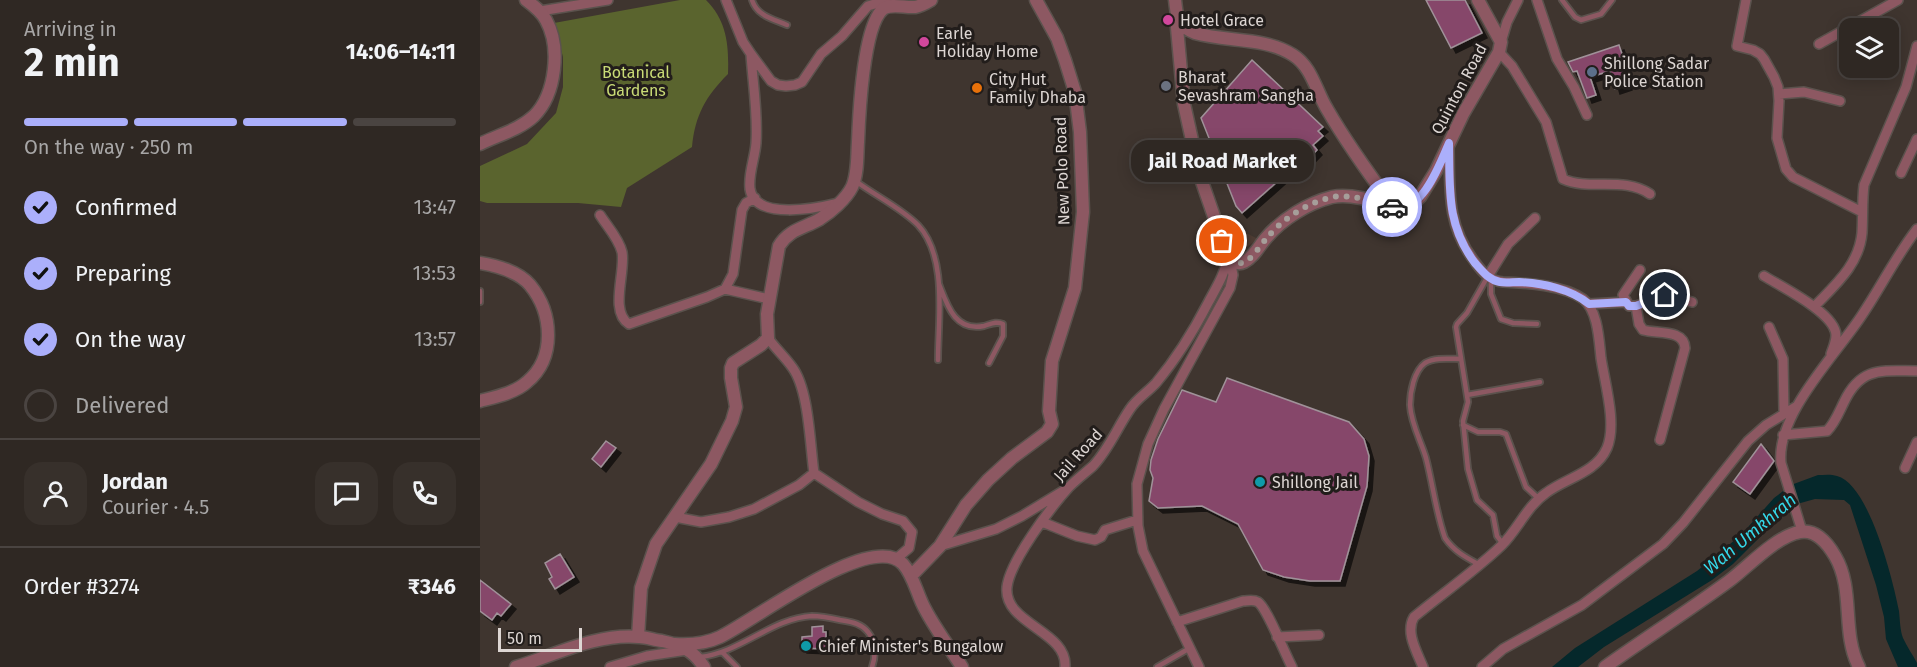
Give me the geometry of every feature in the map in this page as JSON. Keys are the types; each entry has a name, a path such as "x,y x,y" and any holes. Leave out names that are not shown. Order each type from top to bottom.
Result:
{"street":[{"path":"480,144 521,126 544,103 549,89 554,64 550,30 540,11 526,0"},
{"path":"540,11 608,0"},
{"path":"726,0 743,42 771,81 778,85 795,85 802,82 820,54 842,36 868,6 881,2 894,6"},
{"path":"814,473 807,412 798,378 793,368 768,338 769,299 777,255 784,238 799,228 819,220 847,195 855,181 862,88 873,27 882,11 894,6 915,7 931,0"},
{"name":"New Polo Road","path":"911,576 940,546 966,505 988,480 1012,458 1047,432 1052,424 1049,411 1052,361 1075,288 1083,212 1081,143 1075,92 1065,60 1057,38 1035,0"},
{"name":"Quinton Road","path":"1397,208 1412,205 1420,197 1436,171 1500,47 1478,0"},
{"path":"1518,0 1507,22 1500,47 1546,122 1563,179 1636,186 1650,194"},
{"path":"1537,0 1557,59 1580,97 1587,115"},
{"path":"1746,0 1737,46 1753,50 1764,58 1778,87 1777,138 1789,173 1862,212"},
{"path":"1819,44 1898,0"},
{"path":"1176,1 1180,22 1195,33 1277,48 1295,57 1311,76 1326,109 1347,142 1392,205 1397,208"},
{"path":"1176,1 1184,105 1200,176 1233,275 1230,288 1164,409 1148,444 1137,484 1137,520 1143,551 1199,667"},
{"path":"1814,307 1854,262 1862,234 1864,185 1906,87 1917,46"},
{"path":"751,54 757,124 750,190 763,205 775,209 789,210 838,203"},
{"path":"1779,94 1804,92 1840,101"},
{"path":"1901,173 1917,139"},
{"path":"1422,667 1412,637 1410,624 1414,617 1503,544 1538,498 1591,468 1606,450 1611,431 1599,342 1589,304 1581,297 1550,286 1501,282 1490,278 1468,254 1453,222 1449,143"},
{"path":"1229,259 1236,263 1244,262 1256,252 1278,225 1315,203 1334,197 1351,197 1397,208"},
{"path":"725,289 733,274 742,210 755,198"},
{"path":"600,215 623,254 618,299 627,324 675,309 725,289 769,299"},
{"path":"1490,278 1508,244 1535,218"},
{"path":"1802,531 1784,474 1780,451 1783,435 1797,406 1861,317 1917,229"},
{"name":"Jail Road","path":"1065,667 1061,649 1026,620 1009,602 1006,594 1012,569 1042,522 1070,486 1110,445 1130,408 1154,386 1173,362 1219,284 1229,259"},
{"path":"480,263 498,266 517,274 530,285 543,309 548,327 546,358 537,373 514,390 480,401"},
{"path":"1640,270 1623,295 1629,306 1636,306 1665,295 1692,302"},
{"path":"1764,276 1814,307 1830,321 1836,335 1827,364"},
{"path":"1589,304 1626,302"},
{"path":"1636,306 1639,324 1643,330 1677,335 1685,342 1660,440"},
{"path":"1769,327 1783,359 1784,413"},
{"path":"638,637 641,588 646,567 656,544 711,464 732,421 736,407 731,378 733,363 768,338"},
{"path":"1783,435 1827,431 1853,386 1875,372 1917,371"},
{"path":"1482,667 1503,650 1582,605 1663,544 1683,523 1748,441 1766,425 1797,406"},
{"path":"1905,468 1917,442"},
{"path":"675,517 701,522 729,517 754,509 799,485 814,473"},
{"path":"814,473 858,502 903,521 909,527 912,532 909,548 896,559"},
{"path":"940,546 996,529 1022,516 1070,486"},
{"path":"1042,522 1077,536 1095,540 1101,537 1105,530 1137,520"},
{"path":"1605,667 1703,600 1773,545 1802,531 1820,537 1837,558 1847,601 1849,641 1852,654 1859,667"},
{"path":"516,667 596,641 638,637 675,644 701,644 719,637 824,576 843,567 886,555 904,565 925,609 962,667"},
{"path":"1177,622 1252,600 1258,602 1265,611 1292,667"},
{"path":"1277,637 1319,635"},
{"path":"675,644 697,658"},
{"path":"610,667 646,656 697,658"}],"lane":[{"path":"752,0 754,7 762,15 787,25"},
{"path":"1562,0 1575,17 1581,20 1601,14 1612,0"},
{"path":"855,181 918,225 935,253 938,281 938,360"},
{"path":"1490,278 1491,294 1500,319 1513,324 1538,324"},
{"path":"1490,278 1457,324 1467,395 1467,409 1463,425 1468,470 1477,500 1492,515 1497,536 1503,544"},
{"path":"938,281 951,312 958,321 976,327 998,322 1003,324 1003,336 989,363"},
{"path":"480,291 480,302"},
{"path":"1461,359 1433,360 1419,369 1414,380 1410,406 1413,422 1426,458 1445,538 1463,556 1478,564"},
{"path":"1467,395 1540,382"},
{"path":"1463,425 1478,432 1506,434 1526,487 1538,498"},
{"path":"697,658 712,656 777,627 813,616 854,622 864,627 875,648 872,667"},
{"path":"1158,667 1190,648"},
{"path":"722,652 737,667"}],"shaded area":[{"path":"1229,224 1258,239 1238,253 1227,228"}],"green space":[{"name":"Botanical Gardens","path":"680,0 706,0 722,25 728,53 728,74 703,107 696,125 692,147 627,188 621,207 578,203 487,203 480,201 480,166 527,144 556,113 563,87 563,57 554,23"}],"water":[{"name":"Wah Umkhrah","path":"1818,475 1835,475 1849,483 1869,514 1891,578 1902,635 1917,667 1898,667 1886,639 1884,617 1876,585 1850,505 1844,500 1815,499 1797,504 1776,521 1733,564 1712,580 1604,647 1578,667 1552,667 1575,648 1697,571 1741,535 1774,498 1791,485"}],"building":[{"path":"1426,0 1465,0 1482,33 1451,48"},
{"name":"Shillong Sadar Police Station","path":"1619,45 1623,57 1618,58 1627,85 1615,89 1610,71 1590,77 1596,95 1587,98 1577,71 1573,72 1568,62"},
{"path":"1252,60 1323,127 1318,131 1323,136 1313,145 1317,150 1290,178 1287,173 1242,213 1236,206 1201,118"},
{"name":"Shillong Jail","path":"1227,378 1349,422 1364,439 1369,456 1367,486 1340,581 1310,581 1284,577 1263,570 1238,524 1202,506 1158,508 1149,501 1153,478 1150,470 1151,460 1158,439 1182,390 1216,402"},
{"path":"606,441 616,448 601,467 592,459"},
{"path":"1761,444 1774,461 1750,494 1733,482"},
{"path":"560,554 574,577 555,589 549,579 552,577 545,563"},
{"path":"480,580 511,604 501,616 497,613 492,620 480,611"},
{"name":"Chief Minister's Bungalow","path":"823,626 823,632 826,632 826,649 802,648 802,637 812,636 812,627"}],"way so far":[{"path":"1222,241 1230,260 1242,263 1256,252 1278,225 1315,203 1334,197 1351,197 1392,207"}],"place":[{"name":"Hotel Grace","path":"1168,20"},
{"name":"Earle Holiday Home","path":"924,42"},
{"name":"Shillong Sadar Police Station","path":"1592,72"},
{"name":"Bharat Sevashram Sangha","path":"1166,86"},
{"name":"City Hut Family Dhaba","path":"977,88"},
{"name":"Jail Road Market","path":"1222,241"},
{"name":"Shillong Jail","path":"1260,482"},
{"name":"Chief Minister's Bungalow","path":"806,646"}],"route":[{"path":"1392,207 1403,208 1412,205 1420,197 1449,143 1453,222 1468,254 1482,272 1491,279 1501,282 1550,286 1581,297 1589,304 1626,302 1632,307 1665,295"}]}
